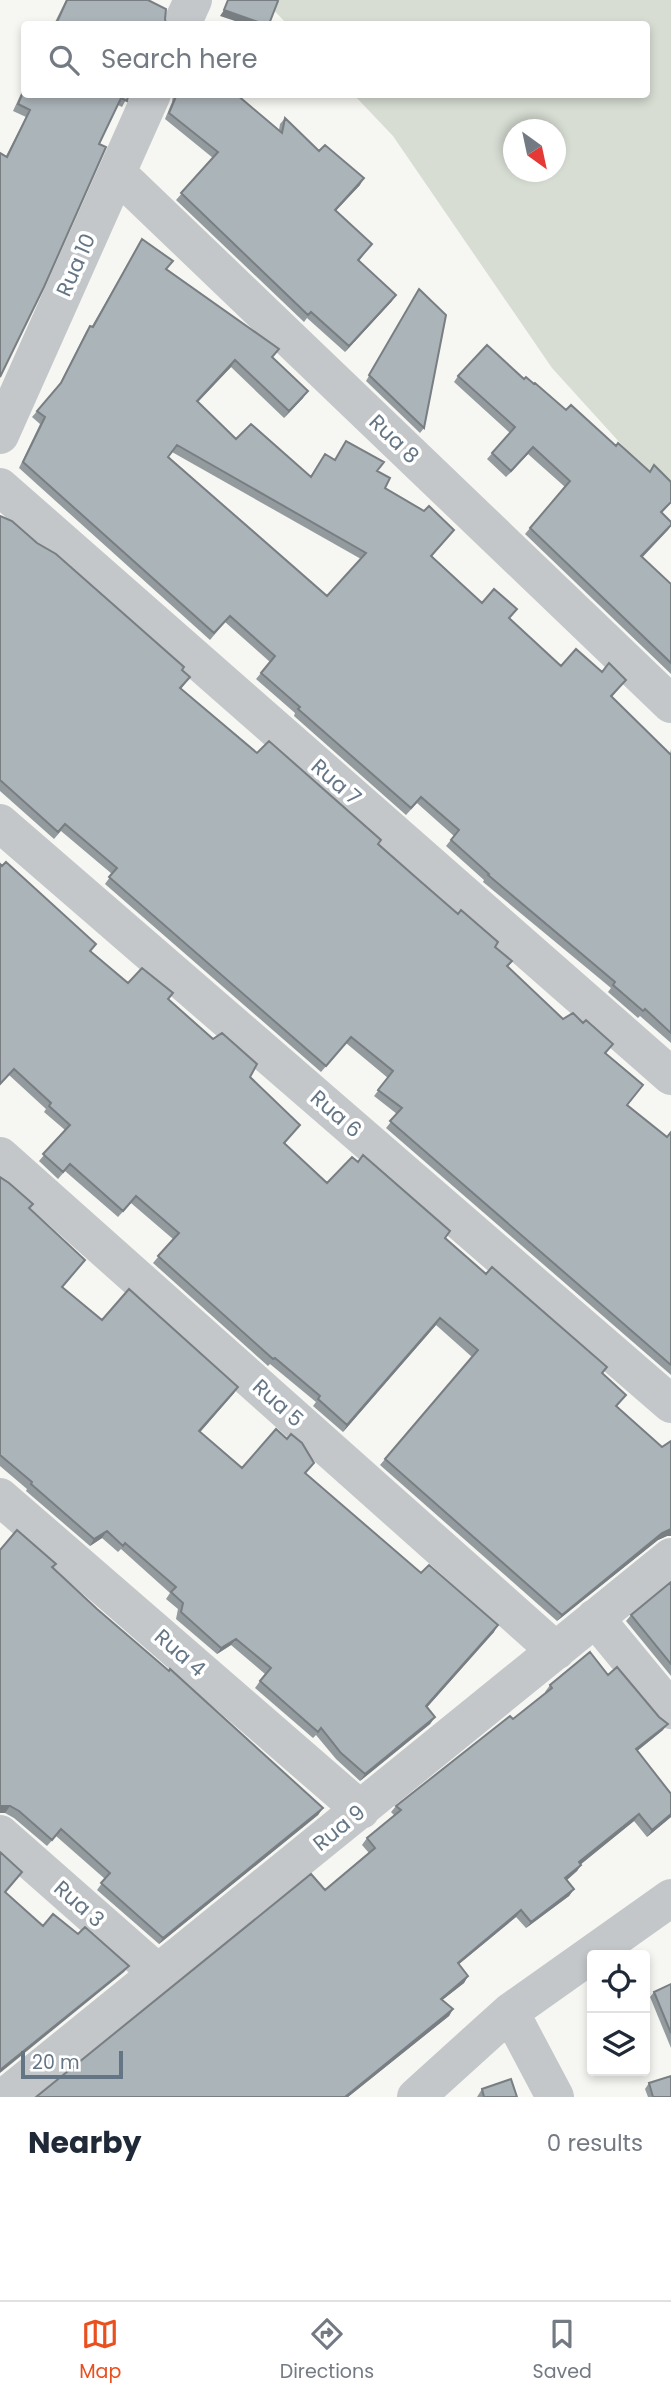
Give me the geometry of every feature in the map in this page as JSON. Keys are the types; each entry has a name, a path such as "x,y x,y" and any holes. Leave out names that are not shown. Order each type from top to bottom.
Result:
{"street":[{"path":"183,21 193,0"},
{"name":"Rua 10","path":"0,435 150,98"},
{"name":"Rua 8","path":"117,173 671,704"},
{"name":"Rua 7","path":"0,488 671,1076"},
{"name":"Rua 6","path":"0,824 671,1404"},
{"name":"Rua 5","path":"0,1156 556,1650"},
{"name":"Rua 4","path":"0,1497 361,1810"},
{"name":"Rua 9","path":"5,2097 671,1557"},
{"path":"595,1618 671,1710"},
{"name":"Rua 3","path":"0,1834 158,1973"},
{"path":"416,2097 510,2012 671,1898"},
{"path":"510,2012 555,2097"}],"shaded area":[{"path":"264,0 671,0 671,499 552,368 393,136 357,98 650,98 650,21 284,21"}],"building":[{"path":"67,0 148,0 166,9 165,21 57,21"},
{"path":"228,0 278,1 270,21 255,21 224,10"},
{"path":"21,97 121,98 99,144 106,147 44,287 0,377 0,153 7,157 30,110 18,104"},
{"path":"175,98 241,98 282,133 285,118 319,151 325,145 364,178 335,210 372,244 358,260 396,295 349,346 311,312 308,315 181,193 218,152 169,113"},
{"path":"142,239 173,261 166,269 279,349 272,357 308,391 289,411 235,360 197,401 236,439 251,424 311,477 325,454 335,460 346,441 384,462 377,471 390,478 385,488 424,511 429,506 454,530 431,556 482,603 494,589 517,609 509,618 561,666 576,649 602,672 609,663 626,680 611,696 671,755 671,1033 613,985 615,982 488,875 451,840 459,830 421,797 411,808 298,709 300,707 261,673 275,656 230,616 214,633 23,462 45,417 37,411 61,383 90,326 93,327","holes":["177,445 366,553 327,596 168,457"]},
{"path":"419,289 446,315 424,428 369,375"},
{"path":"487,345 524,379 526,377 535,383 566,410 571,405 616,446 618,443 650,472 654,465 671,482 671,502 661,512 671,525 641,556 671,584 671,663 530,528 570,481 533,447 511,471 492,453 515,427 458,376"},
{"path":"0,516 12,521 37,543 56,554 184,667 182,670 190,677 180,688 257,753 269,741 381,840 378,844 420,881 458,914 461,910 498,942 495,947 512,961 507,966 563,1019 573,1013 583,1023 586,1020 613,1044 605,1053 643,1085 627,1105 667,1137 671,1132 671,1365 390,1121 402,1108 378,1090 393,1071 351,1037 326,1066 109,877 117,868 65,824 58,832 0,780"},
{"path":"6,862 96,944 90,951 128,983 142,968 173,993 168,999 213,1039 222,1033 257,1064 250,1077 300,1125 284,1143 327,1183 352,1157 358,1162 363,1155 450,1231 445,1238 486,1274 492,1267 607,1367 602,1373 626,1395 616,1406 662,1447 671,1441 671,1529 662,1533 562,1615 385,1459 478,1350 440,1318 347,1425 318,1399 320,1396 273,1359 158,1256 179,1233 136,1196 123,1211 70,1164 63,1172 43,1154 70,1125 49,1106 51,1103 14,1069 0,1084 0,864 2,866"},
{"path":"0,1177 33,1204 29,1208 85,1260 62,1287 102,1320 129,1289 238,1387 199,1431 242,1468 276,1429 287,1439 291,1434 302,1443 314,1463 305,1473 421,1573 429,1565 498,1625 426,1706 435,1717 365,1774 341,1753 321,1728 318,1732 260,1681 271,1668 236,1639 221,1648 181,1612 183,1603 171,1592 176,1587 107,1531 94,1539 0,1455"},
{"path":"17,1530 56,1564 52,1567 97,1609 169,1671 170,1669 323,1808 163,1938 101,1883 110,1873 61,1829 52,1840 19,1811 10,1806 0,1806 0,1550"},
{"path":"671,1582 671,1664 631,1615"},
{"path":"590,1652 608,1675 617,1667 668,1724 636,1749 671,1794 671,1814 652,1830 639,1814 579,1862 581,1865 565,1878 574,1889 531,1922 521,1910 458,1963 468,1976 441,1999 453,2009 345,2097 36,2097 311,1874 325,1890 375,1848 367,1838 401,1810 396,1806 510,1716 513,1719 552,1688 550,1685"},
{"path":"0,1852 22,1872 5,1892 43,1926 53,1914 78,1934 85,1927 129,1966 0,2070"},
{"path":"671,1984 671,2033 654,1992"},
{"path":"671,2076 671,2097 653,2097 649,2083"},
{"path":"511,2079 517,2097 484,2097 482,2089"}]}
